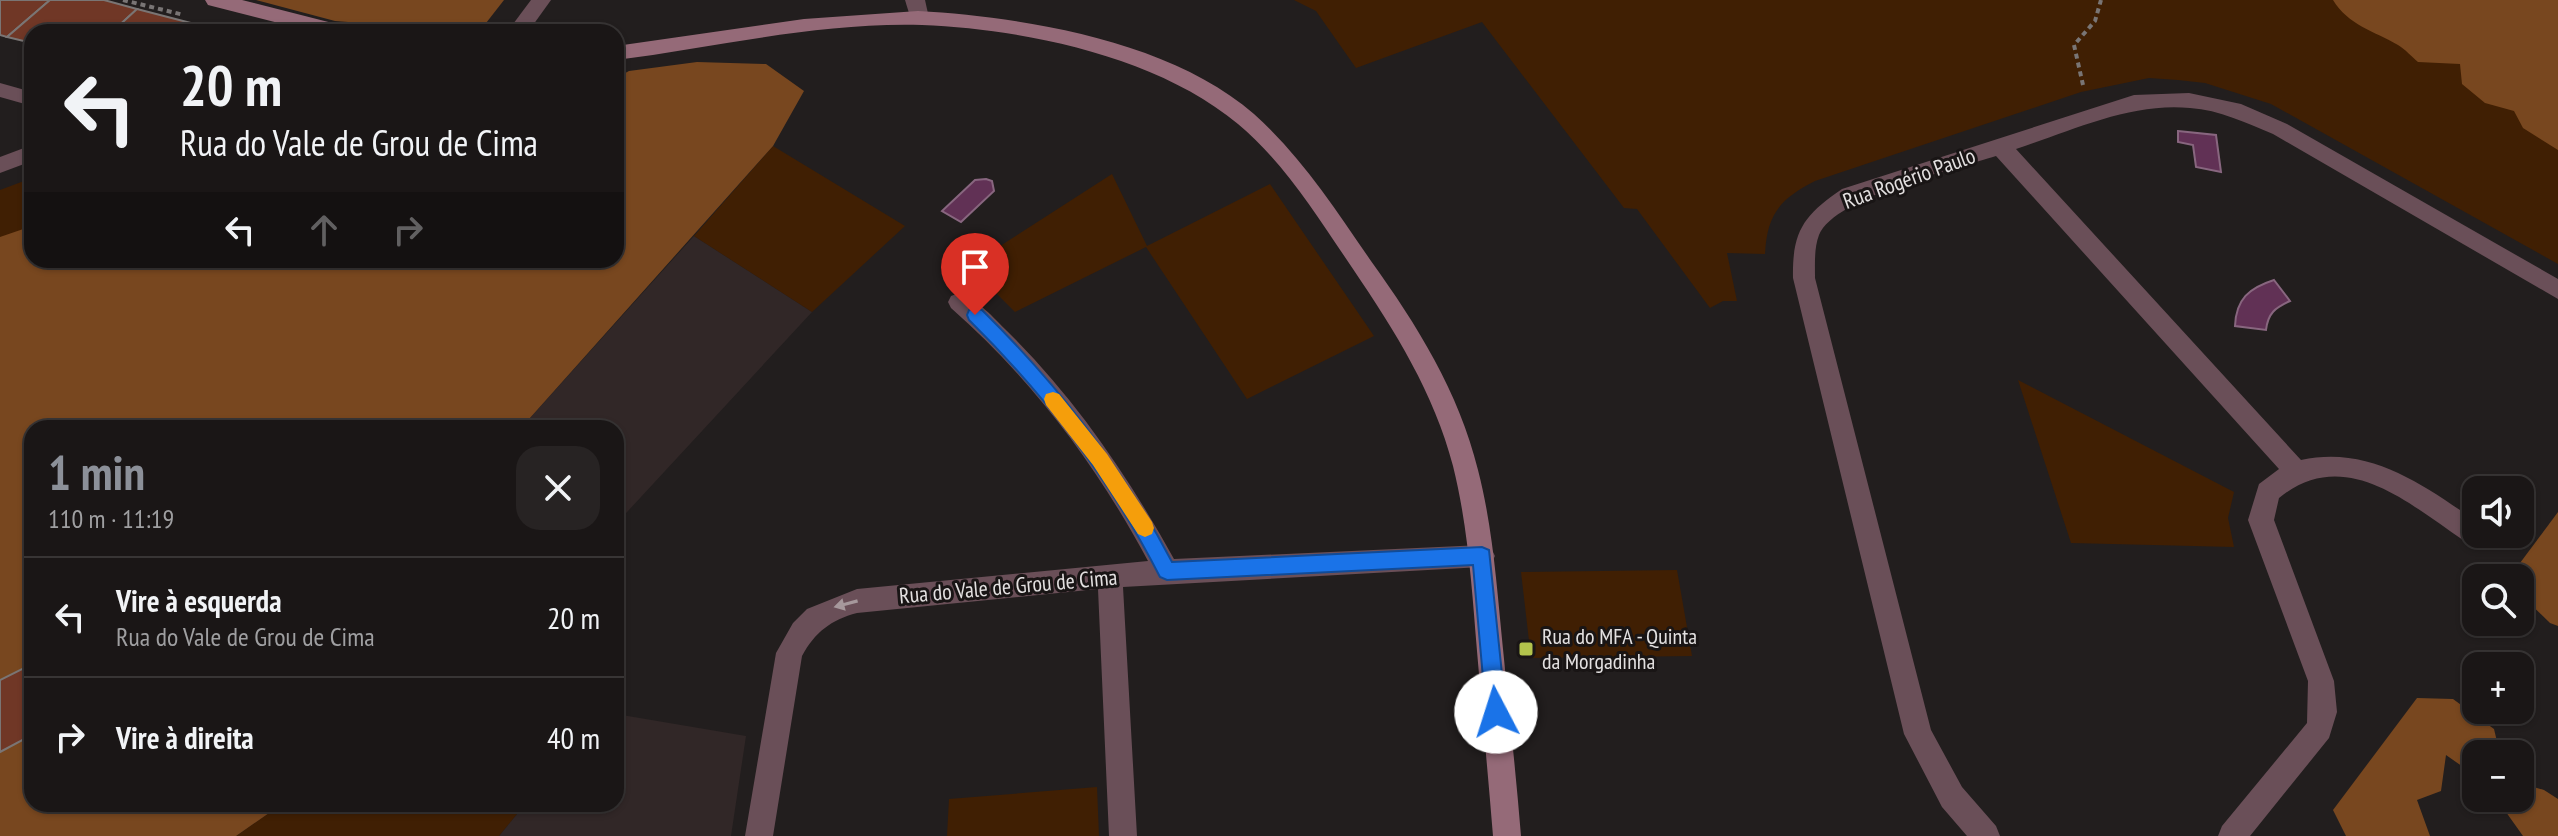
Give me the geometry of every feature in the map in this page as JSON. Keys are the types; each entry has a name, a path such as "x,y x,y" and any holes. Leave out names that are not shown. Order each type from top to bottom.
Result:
{"main road":[{"path":"215,0 310,24"},
{"path":"624,52 852,21 917,9 1024,30 1124,57 1207,89 1243,117 1279,152 1311,192 1390,306 1444,403 1458,442 1482,556 1507,836"}],"street":[{"path":"523,24 541,0"},
{"path":"0,90 24,97"},
{"name":"Rua Rogério Paulo","path":"1986,836 1952,797 1918,734 1804,278 1803,245 1819,215 1850,195 2134,103 2162,99 2189,100 2234,109 2280,129 2558,290"},
{"path":"2000,146 2296,471"},
{"path":"0,165 24,156"},
{"path":"959,302 991,328 1026,365 1100,460 1137,514 1167,571"},
{"path":"2232,836 2319,729 2323,712 2321,681 2261,520 2268,492 2296,471 2336,463 2367,469 2401,485 2462,525"},
{"name":"Rua do Vale de Grou de Cima","path":"759,836 789,653 803,627 828,609 857,601 1167,571 1482,556"},
{"path":"1110,576 1123,836"}],"path":[{"path":"2076,122 2083,85 2074,45 2095,21 2101,0"}],"shaded area":[{"path":"256,0 504,0 485,24 335,21"},
{"path":"1294,0 2558,0 2558,264 2271,104 2205,83 2149,78 2081,92 1815,181 1793,194 1778,209 1769,228 1765,254 1727,253 1737,301 1723,301 1710,308 1637,209 1624,208 1482,22 1356,68 1316,11"},
{"path":"2333,0 2558,0 2558,150 2523,128 2514,111 2485,103 2462,84 2460,64 2418,62 2398,45 2354,22"},
{"path":"697,62 766,64 804,91 773,146 528,420 24,420 24,812 270,812 236,836 0,836 0,237 24,229 24,268 624,268 624,74"},
{"path":"2178,131 2216,135 2221,172 2196,167 2193,145 2178,142"},
{"path":"773,146 905,226 812,312 694,236"},
{"path":"1112,174 1147,246 1270,184 1374,336 1247,399 1146,247 1015,312 969,266"},
{"path":"975,180 992,181 994,191 961,222 942,211"},
{"path":"24,181 24,232 0,242 0,190"},
{"path":"694,236 812,312 624,515 624,420 528,420"},
{"path":"2274,280 2290,301 2273,312 2266,330 2235,326 2238,309 2246,296"},
{"path":"2018,380 2234,492 2228,518 2234,547 2071,543"},
{"path":"2558,512 2558,626 2550,623 2534,608 2534,564 2520,564"},
{"path":"1677,570 1692,656 1531,658 1521,572"},
{"path":"2417,698 2453,699 2462,706 2462,724 2487,724 2494,729 2497,740 2462,740 2462,766 2446,755 2441,791 2417,800 2430,836 2346,836 2333,810"},
{"path":"624,715 746,736 731,836 499,836 518,812 624,812"},
{"path":"1097,787 1099,836 947,836 949,799"},
{"path":"2534,787 2558,799 2558,836 2523,836 2506,812 2534,812"},
{"path":"270,812 518,812 499,836 236,836"}],"building":[{"path":"0,0 50,0 7,37 0,35"},
{"path":"50,0 104,0 137,9 121,24 24,24 24,41 7,37"},
{"path":"137,9 195,24 121,24"},
{"path":"24,668 24,739 0,752 0,680"}],"slow traffic":[{"path":"1053,399 1100,460 1145,528"}],"place":[{"name":"Rua do MFA - Quinta da Morgadinha","path":"1526,649"}],"route":[{"path":"975,315 1026,365 1100,460 1137,514 1167,571 1482,556 1496,712"}]}
